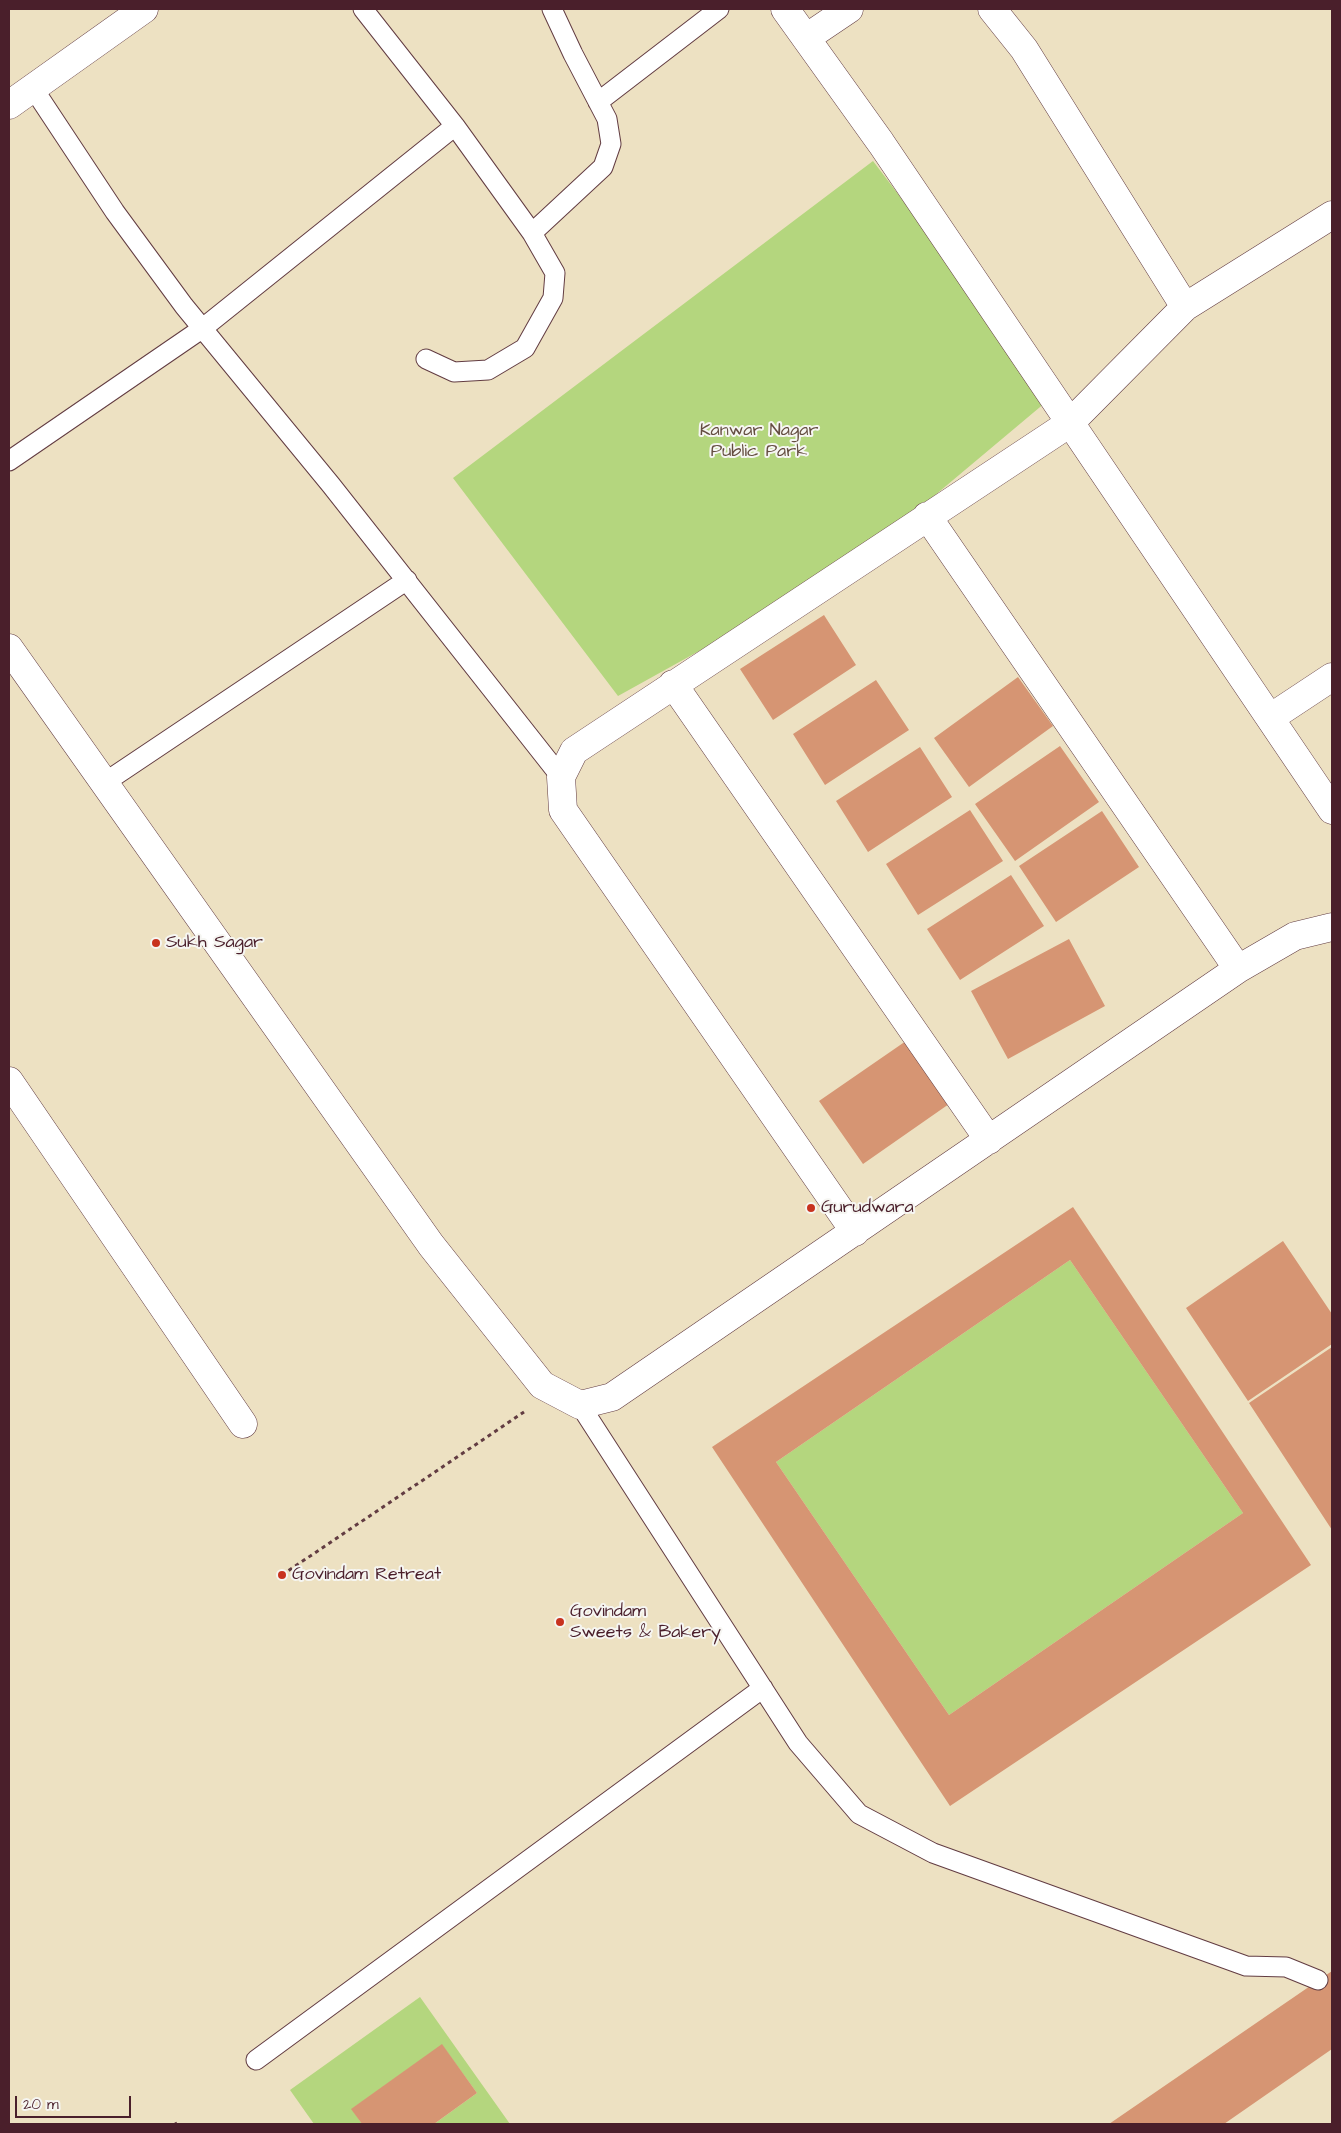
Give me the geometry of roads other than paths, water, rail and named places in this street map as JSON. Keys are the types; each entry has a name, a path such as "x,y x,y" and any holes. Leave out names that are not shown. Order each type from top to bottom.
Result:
{"street":[{"path":"9,104 144,9"},
{"path":"785,9 881,143 1332,810"},
{"path":"806,38 850,9"},
{"path":"992,9 1024,49 1185,307"},
{"path":"855,1232 563,810 560,777 574,750 1070,422 1185,307 1332,214"},
{"path":"927,516 1238,969"},
{"path":"9,648 432,1245 542,1385 580,1405 612,1397 1238,969 1295,936 1332,927"},
{"path":"1270,718 1332,677"},
{"path":"673,684 989,1140"},
{"path":"9,1080 243,1424"}],"lane":[{"path":"363,9 455,126 532,233 555,273 553,298 525,348 488,370 454,372 426,359"},
{"path":"532,233 602,167 611,144 607,119 552,9"},
{"path":"598,102 719,9"},
{"path":"32,88 115,212 184,306 407,580 560,777"},
{"path":"9,461 202,328 455,126"},
{"path":"104,783 407,580"},
{"path":"580,1405 798,1743 859,1814 933,1853 1246,1966 1286,1967 1318,1980"},
{"path":"256,2060 763,1688"}],"place":[{"name":"Sukh Sagar","path":"156,943"},
{"name":"Gurudwara","path":"811,1208"},
{"name":"Govindam Retreat","path":"282,1575"},
{"name":"Govindam Sweets & Bakery","path":"560,1622"}],"park label":[{"name":"Kanwar Nagar Public Park","path":"759,441"}]}
